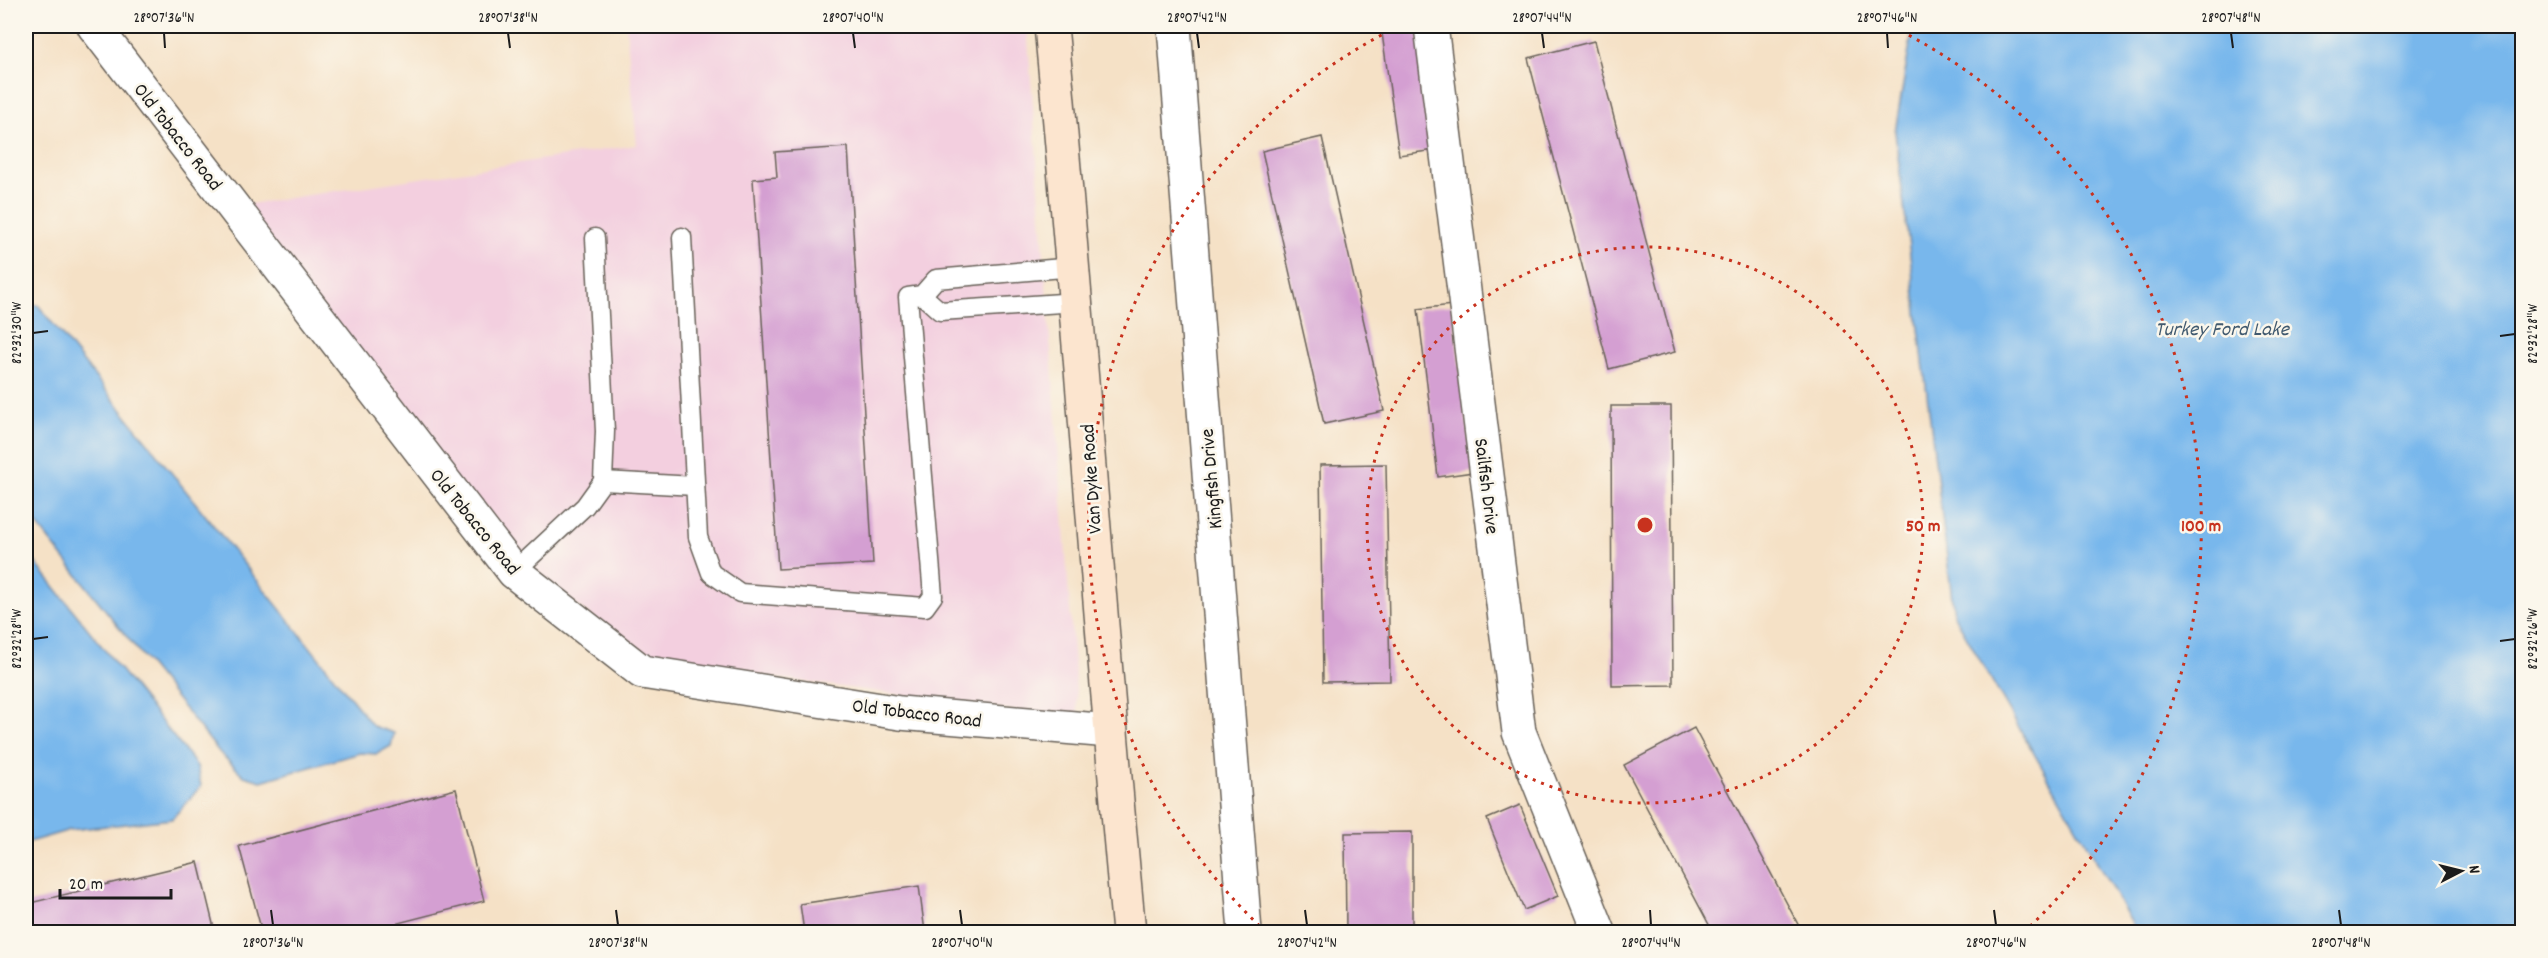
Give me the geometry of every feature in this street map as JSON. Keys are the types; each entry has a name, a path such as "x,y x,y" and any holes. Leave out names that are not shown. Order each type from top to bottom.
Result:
{"main road":[{"name":"Van Dyke Road","path":"1051,26 1074,267 1110,731 1129,933"}],"street":[{"name":"Old Tobacco Road","path":"94,26 514,572 642,672 900,713 1110,731"},
{"name":"Kingfish Drive","path":"1174,26 1245,933"},
{"name":"Sailfish Drive","path":"1431,26 1519,732 1599,933"}],"lane":[{"path":"682,237 698,537 711,573 740,593 925,607 933,596 908,297 922,295 936,279 1074,267"},
{"path":"514,572 585,506 603,481 605,431 595,238"},
{"path":"922,295 940,311 1077,302"},
{"path":"603,481 695,486"}],"shaded area":[{"path":"626,26 1027,26 1078,719 645,660 515,555 237,206 637,145"}],"water":[{"name":"Turkey Ford Lake","path":"1913,26 2522,26 2522,932 2137,932 1954,615 1895,132"},
{"path":"27,305 38,305 373,726 394,733 391,746 377,754 360,753 261,781 244,776 220,753 26,511"},
{"path":"26,551 197,766 201,786 172,819 70,830 26,843"}],"building":[{"path":"1381,26 1418,26 1435,150 1399,155"},
{"path":"1594,41 1675,352 1609,369 1528,58"},
{"path":"1322,137 1384,411 1324,424 1262,151"},
{"path":"848,147 873,564 778,569 753,179 777,177 775,152"},
{"path":"1452,305 1473,472 1438,477 1418,309"},
{"path":"1611,406 1671,406 1673,685 1612,686"},
{"path":"1386,464 1390,681 1323,682 1320,465"},
{"path":"1694,728 1802,932 1713,932 1624,765"},
{"path":"456,789 484,901 379,928 377,925 347,932 262,932 239,846"},
{"path":"1520,805 1558,896 1524,910 1487,819"},
{"path":"1412,832 1412,932 1346,932 1345,833"},
{"path":"198,862 215,932 26,932 26,904"},
{"path":"919,886 925,932 804,932 800,904"}]}
